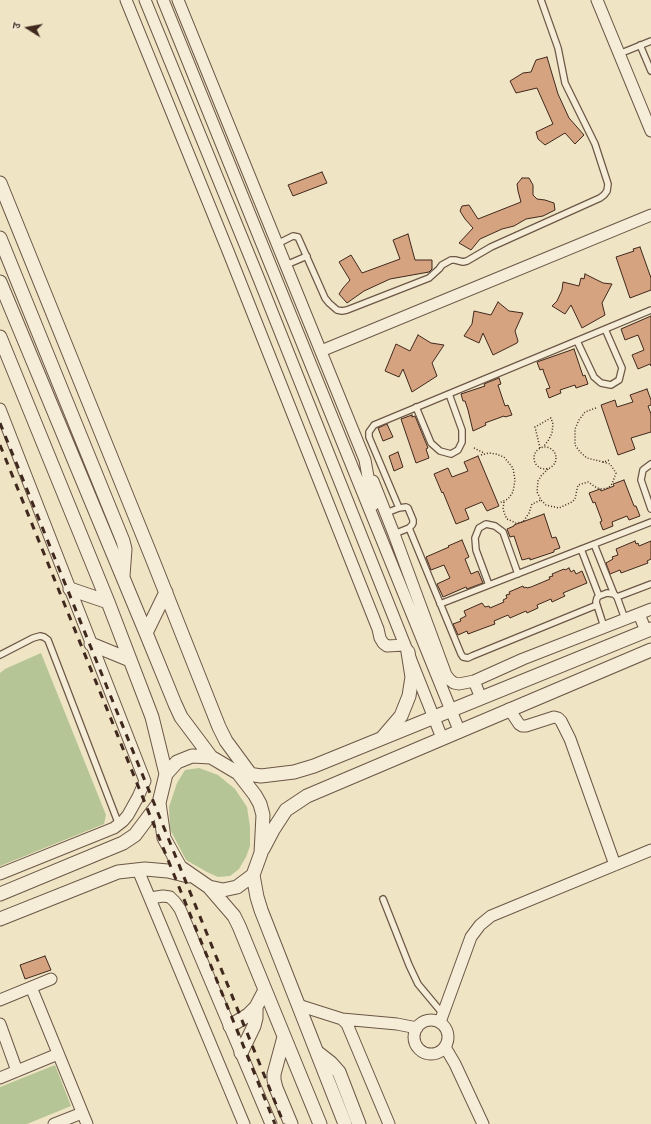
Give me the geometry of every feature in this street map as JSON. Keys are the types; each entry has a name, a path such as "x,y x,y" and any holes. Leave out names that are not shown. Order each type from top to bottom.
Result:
{"street":[{"path":"126,0 231,259 372,614 380,638 387,646 407,648"},
{"path":"145,0 259,279 442,738"},
{"path":"163,0 459,730"},
{"path":"178,0 365,460 446,675 454,683 459,684 474,681 523,659 651,609"},
{"path":"598,0 651,131"},
{"path":"0,182 219,727 260,804 264,815 261,853"},
{"path":"321,350 651,215"},
{"path":"0,238 123,541 125,549 123,578"},
{"path":"0,282 174,704 181,717 211,757"},
{"path":"0,337 108,602 152,717 166,774 159,803 164,838 180,867 209,887 234,916 320,1124"},
{"path":"0,409 2,420 145,781 128,815 119,825 0,874"},
{"path":"365,460 376,525"},
{"path":"70,589 108,602"},
{"path":"146,633 166,592"},
{"path":"166,774 177,762 192,756 211,757 245,774 261,776 294,772 314,766 649,630 639,614"},
{"path":"91,644 130,660"},
{"path":"381,738 401,716 410,696 412,677 407,648"},
{"path":"345,1124 257,897 253,875 261,853 273,830 286,810 307,796 459,730 651,650"},
{"path":"474,681 481,698"},
{"path":"510,709 519,724 522,726 554,717 561,721 570,739 615,865"},
{"path":"0,894 123,843 135,835 159,803"},
{"path":"441,1018 424,1021 416,1028 414,1038 416,1044 424,1052 435,1054 445,1047 448,1042 448,1031 441,1018 471,937 480,924 491,916 651,850"},
{"path":"0,919 118,872 145,869 168,871 194,877"},
{"path":"138,870 244,1124"},
{"path":"209,887 223,890 237,887 253,875"},
{"path":"150,898 163,896 170,897 180,909 271,1124"},
{"path":"0,1000 51,979"},
{"path":"31,987 87,1124"},
{"path":"230,1026 248,1015 256,1007 265,990"},
{"path":"298,1005 342,1019 397,1024 416,1028"},
{"path":"241,1053 254,1026 256,1007"},
{"path":"342,1019 349,1027 389,1124"},
{"path":"0,1024 17,1071"},
{"path":"284,1037 274,1074 274,1080 291,1124"},
{"path":"445,1047 455,1064 483,1124"},
{"path":"317,1052 331,1063 339,1072 359,1124"},
{"path":"0,1078 58,1054"},
{"path":"54,1124 82,1113"}],"lane":[{"path":"277,244 293,236 298,237 329,303 337,310 342,311 429,278 442,265 451,260 463,262 467,261 491,247 604,195 607,191 608,184 595,144 566,84 556,42 541,0"},
{"path":"619,54 651,41"},
{"path":"640,45 651,71"},
{"path":"286,265 307,256"},
{"path":"399,508 369,437 369,432 374,425 651,310"},
{"path":"577,341 594,377 601,383 611,385 619,380 622,368 605,329"},
{"path":"416,407 431,443 440,451 451,454 458,450 462,442 462,430 449,394"},
{"path":"651,464 643,470 641,480 651,509"},
{"path":"386,513 406,507 408,508 413,520 414,523 409,528 394,534"},
{"path":"440,604 651,522"},
{"path":"489,585 476,550 475,538 479,528 486,524 495,526 503,532 518,574"},
{"path":"409,528 463,657 468,658 597,605"},
{"path":"594,544 625,619"},
{"path":"581,549 599,596 597,598 597,605 604,627"},
{"path":"599,596 608,593 616,595 651,584"},
{"path":"0,655 33,638 40,636 48,640 119,825"},
{"path":"382,899 408,965 418,984 441,1018"}],"path":[{"path":"548,469 541,469 534,461 535,453 543,447 554,450 556,457 554,464 541,476 538,481 537,492 541,500 546,505 559,508 572,502 575,499 578,485 588,482 597,488 602,489 608,488 612,484 616,473 610,464 587,458 575,445 575,428 579,420 585,412 596,408"},
{"path":"540,448 535,427 551,418 553,424 552,433 548,442 543,447"},
{"path":"474,448 486,454"},
{"path":"480,455 489,453 504,457 513,468 516,480 513,492 508,499 499,503"},
{"path":"603,462 610,460"},
{"path":"504,502 503,509 507,519 516,523 523,522 529,513 532,504 541,500"}],"green space":[{"path":"41,653 106,815 104,824 0,866 0,673 5,669"},
{"path":"199,768 218,775 235,789 247,807 250,827 250,846 239,869 230,876 218,877 186,860 170,829 169,807 177,783 185,770"},
{"path":"55,1065 71,1106 27,1124 0,1124 0,1087"}],"building":[{"path":"547,57 558,94 569,118 584,135 575,144 565,133 545,145 538,139 536,132 553,124 537,88 516,93 510,81 523,73 531,72 536,60"},
{"path":"322,172 327,183 293,196 288,185"},
{"path":"522,178 529,178 533,185 533,195 537,199 554,203 555,210 543,216 526,219 514,226 502,229 480,239 471,250 459,243 473,228 460,211 462,206 469,205 478,219 521,202 517,184"},
{"path":"408,234 415,260 432,260 432,269 429,272 390,279 364,291 347,303 339,294 350,280 339,262 351,255 362,273 400,259 393,240"},
{"path":"640,247 651,278 651,290 630,298 616,257 634,251 633,249"},
{"path":"585,274 603,283 612,284 602,303 605,315 582,328 571,305 565,314 552,306 557,301 562,290 563,282 579,286 581,278 584,279"},
{"path":"498,302 509,311 523,313 515,331 518,341 517,343 493,355 483,333 479,343 464,336 472,324 474,311 491,315"},
{"path":"651,316 651,366 650,364 638,369 632,355 644,350 638,335 625,340 621,329"},
{"path":"418,335 431,343 444,345 432,363 437,376 412,392 403,369 399,377 385,371 396,344 410,351"},
{"path":"574,349 583,376 585,375 588,384 576,388 575,385 560,390 561,393 549,398 546,389 550,388 543,369 540,370 537,362"},
{"path":"499,378 501,384 498,385 505,406 508,405 512,415 504,416 485,423 486,425 473,431 468,410 461,394 485,386 484,384"},
{"path":"647,389 651,400 651,405 648,406 651,414 651,432 631,438 635,449 618,455 601,405 615,400 617,407 633,402 630,395"},
{"path":"412,415 412,417 415,416 428,448 426,449 429,458 416,463 401,419"},
{"path":"387,424 393,437 383,441 378,428"},
{"path":"398,452 403,467 394,471 389,456"},
{"path":"478,456 499,506 487,511 482,502 465,509 469,519 456,524 434,474 448,468 452,477 468,471 464,462"},
{"path":"624,480 634,506 636,506 640,516 629,520 627,516 612,522 613,526 603,530 600,522 602,521 595,502 593,503 589,493 600,489 601,491"},
{"path":"544,514 552,538 556,537 560,548 554,550 554,552 530,560 530,558 522,560 514,536 510,537 507,529"},
{"path":"462,540 469,557 465,559 471,574 478,571 483,583 467,589 466,587 443,597 437,584 450,578 444,565 431,570 426,557"},
{"path":"635,541 639,546 651,541 651,559 647,561 648,563 621,573 620,570 610,574 606,563 613,559 612,557 618,555 616,549"},
{"path":"569,568 571,572 574,570 576,574 582,571 587,583 563,593 565,596 552,602 551,599 537,605 538,608 527,613 526,611 510,618 508,615 494,621 495,624 468,634 467,631 458,635 453,624 461,621 460,619 466,616 464,611 482,603 485,607 489,606 490,608 504,602 503,600 507,598 506,595 510,594 509,592 523,586 524,588 531,587 550,579 549,577 553,576 552,574"},
{"path":"45,956 51,970 25,979 20,965"}],"railway":[{"path":"0,423 284,1124"},
{"path":"0,445 275,1124"}]}
